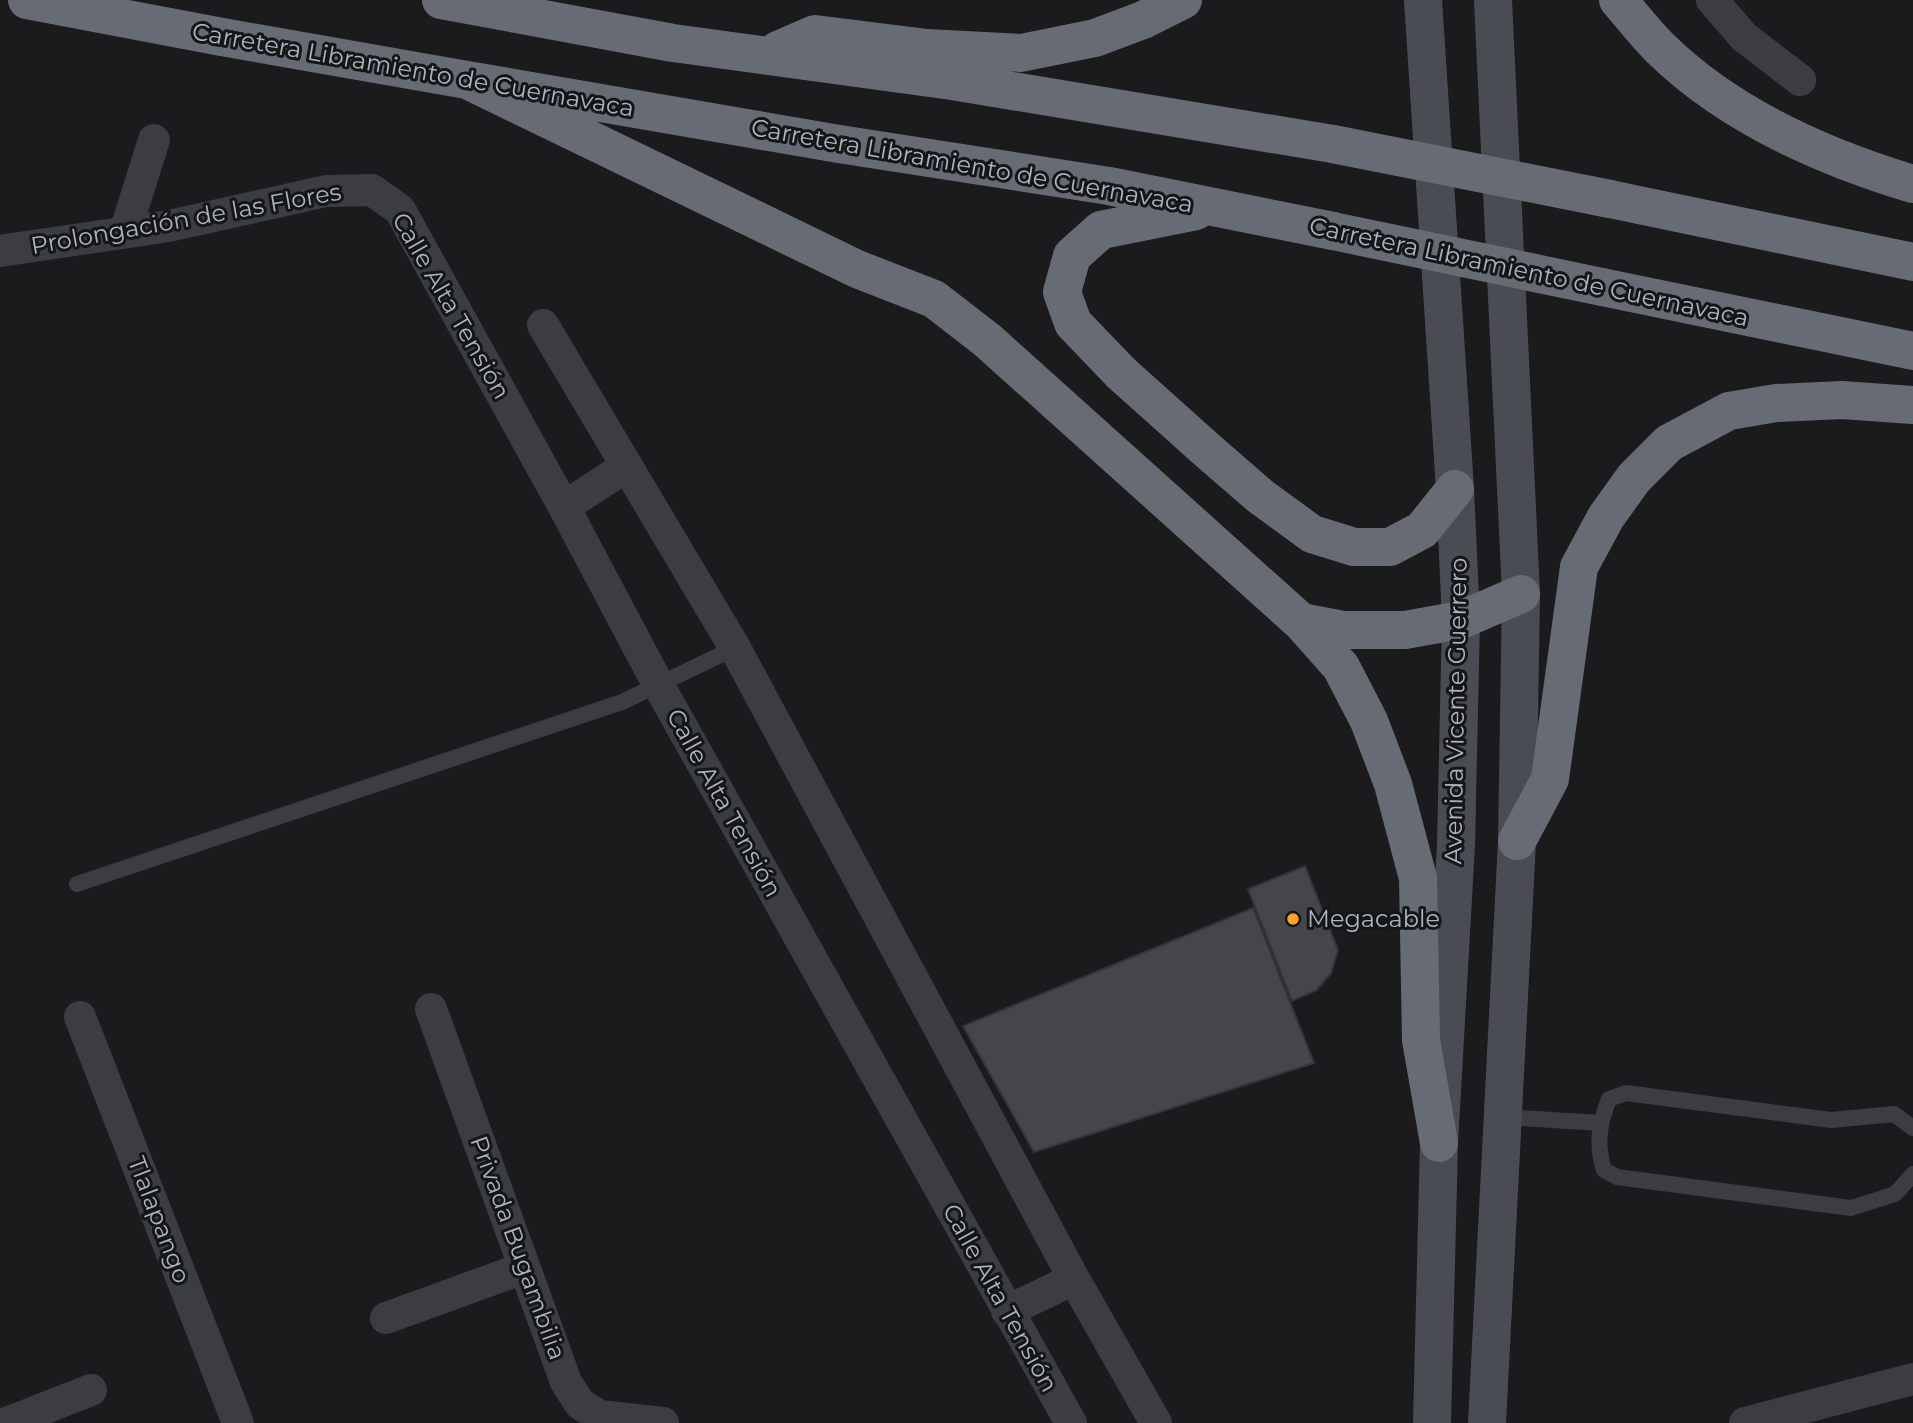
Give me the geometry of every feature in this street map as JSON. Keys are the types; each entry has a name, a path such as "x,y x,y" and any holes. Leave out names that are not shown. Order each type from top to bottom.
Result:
{"highway":[{"name":"Carretera Libramiento de Cuernavaca","path":"27,0 467,80 853,146 1110,186 1913,351"},
{"path":"441,0 673,43 1139,110 1333,144 1913,262"},
{"path":"768,55 815,34 927,48 1021,53 1095,38 1143,20 1183,0"},
{"path":"1618,0 1661,49 1727,103 1806,145 1871,172 1913,184"},
{"path":"467,80 857,269 934,299 987,340 1301,622 1341,667 1369,721 1393,784 1415,864 1418,878 1421,1040 1439,1143"},
{"path":"1213,207 1101,230 1072,256 1062,292 1073,323 1121,373 1207,450 1260,496 1312,534 1354,547 1390,547 1422,530 1455,489"},
{"path":"1517,841 1550,779 1579,567 1605,517 1634,478 1669,443 1729,411 1776,403 1842,400 1913,405"},
{"path":"1301,622 1343,630 1405,630 1461,620 1521,594"}],"main road":[{"name":"Avenida Vicente Guerrero","path":"1423,0 1461,620 1456,845 1439,1143 1432,1423"},
{"path":"1487,1423 1517,841 1521,594 1493,0"},
{"path":"1436,1284 1494,1287"}],"street":[{"path":"1712,0 1744,37 1800,80"},
{"path":"125,232 154,140"},
{"name":"Prolongación de las Flores","path":"0,251 169,226 326,191 372,190"},
{"name":"Calle Alta Tensión","path":"372,190 400,210 564,507 659,686 1070,1423"},
{"path":"543,325 735,648 1074,1279 1156,1423"},
{"path":"564,507 627,466"},
{"name":"Privada Bugambilia","path":"431,1009 566,1382 579,1404 600,1416 663,1423"},
{"name":"Tlalapango","path":"80,1017 238,1423"},
{"path":"386,1318 524,1268"},
{"path":"1007,1311 1074,1279"},
{"path":"1745,1423 1913,1379"},
{"path":"7,1423 91,1390"}],"lane":[{"path":"77,884 622,702 735,648"},
{"path":"1913,1128 1894,1114 1831,1120 1626,1093 1609,1099 1600,1123 1602,1164 1604,1170 1617,1177 1851,1208 1895,1194 1913,1174"},
{"path":"1503,1117 1600,1123"}],"building":[{"name":"Megacable","path":"1305,866 1338,950 1331,973 1317,990 1292,1001 1248,889"},
{"path":"1253,908 1314,1063 1034,1152 963,1026"}],"place":[{"name":"Megacable","path":"1293,919"}]}
